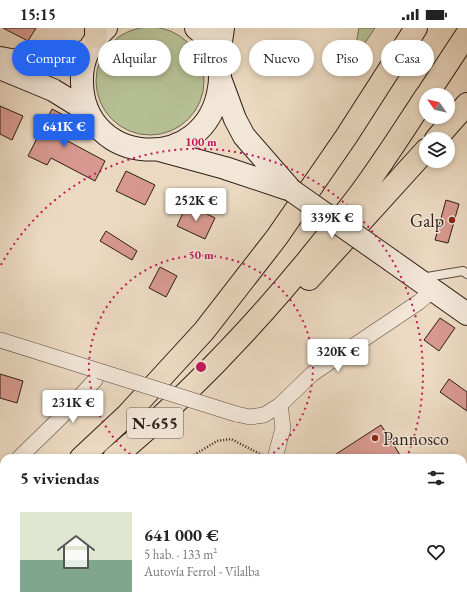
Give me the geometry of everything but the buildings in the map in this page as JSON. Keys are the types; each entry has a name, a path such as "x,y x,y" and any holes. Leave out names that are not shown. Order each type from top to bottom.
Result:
{"highway":[{"path":"85,454 126,414 204,331 277,237 342,144 416,28"},
{"name":"N-655","path":"431,88 467,34"},
{"path":"442,132 467,104"},
{"name":"N-655","path":"119,454 157,422 193,387 253,324 300,270 356,198 419,106"},
{"path":"193,387 234,358 284,308 419,158"}],"main road":[{"path":"196,28 207,40"},
{"path":"222,40 223,28"},
{"path":"97,36 82,71 82,94 87,111 96,124 110,137 126,146 142,150 159,150 178,145 196,134 209,119 217,101 219,76"},
{"path":"0,58 37,63 55,62 71,57 97,36"},
{"path":"0,68 54,90 87,111"},
{"path":"221,76 235,120 244,136 291,190 467,314"},
{"path":"159,150 225,168 291,190"}],"street":[{"path":"0,340 236,414 250,417 264,415 280,405 312,374 419,302 425,284"},
{"path":"23,454 62,416 95,380 99,371"},
{"path":"276,454 283,428 280,405"}],"lane":[{"path":"425,284 463,271 467,274"}],"path":[{"path":"196,454 217,441 232,439 260,454"}],"green space":[{"path":"139,28 161,28 180,36 185,40 179,40 179,76 204,76 203,92 195,111 180,126 161,134 139,134 120,126 105,111 97,92 96,81 98,67 98,76 171,76 171,40 115,40 129,31"},
{"path":"359,28 375,28 367,40 357,40"}],"place":[{"name":"Galp","path":"452,220"},
{"name":"Pannosco","path":"375,438"}]}
